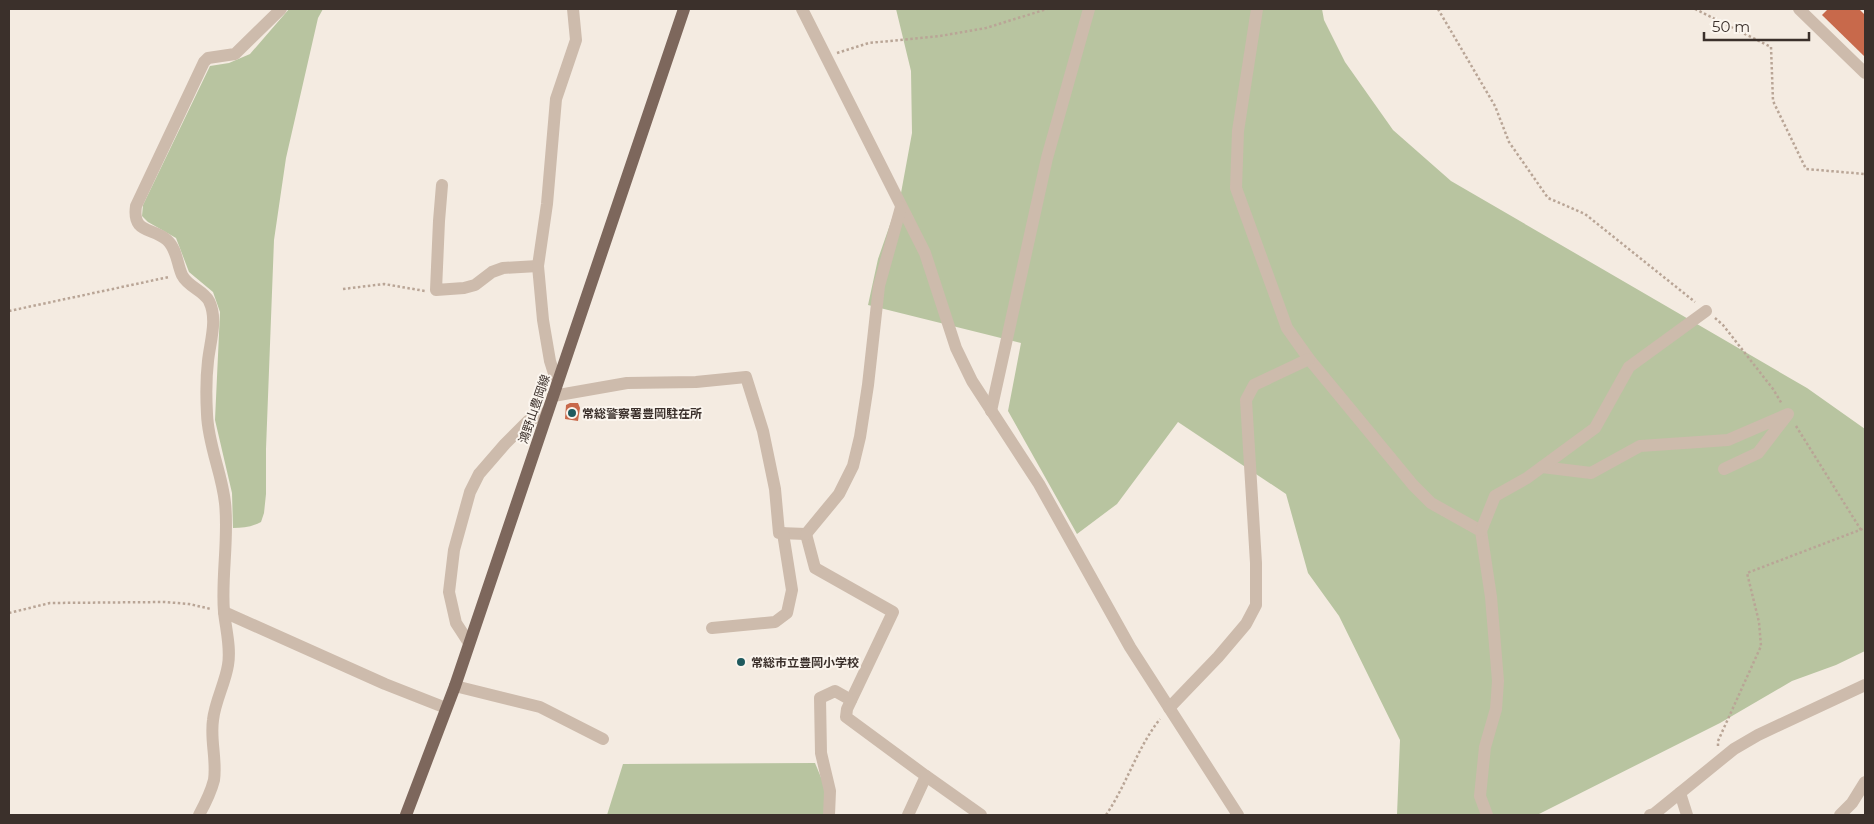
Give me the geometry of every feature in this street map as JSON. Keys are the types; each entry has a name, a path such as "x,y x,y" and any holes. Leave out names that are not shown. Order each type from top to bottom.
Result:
{"main road":[{"name":"鴻野山豊岡線","path":"406,815 455,686 684,9"}],"street":[{"path":"199,815 214,781 213,718 228,665 228,640 224,612 225,503 208,431 206,412 206,381 212,336 212,312 209,301 188,283 182,274 174,250 167,240 142,228 136,222 135,214 136,206 204,62 208,58 235,54 281,9"},
{"path":"557,384 550,361 544,328 538,266 547,204 556,99 576,40 573,9"},
{"path":"802,9 924,253 956,348 972,381 1039,484 1130,646 1238,815"},
{"path":"991,411 1046,158 1088,9"},
{"path":"1257,9 1238,130 1236,188 1287,328 1309,359 1413,485 1431,503 1481,531"},
{"path":"1799,9 1865,73"},
{"path":"442,186 436,290 464,288 475,285 492,272 503,268 538,266"},
{"path":"806,534 839,494 853,466 860,437 868,385 879,286 901,207"},
{"path":"1487,815 1480,796 1485,747 1496,709 1498,681 1491,597 1481,531 1495,496 1527,478 1595,428 1629,368 1706,311"},
{"path":"1169,708 1218,657 1246,624 1256,605 1256,563 1246,400 1254,385 1309,359"},
{"path":"553,396 627,383 696,382 746,377 763,431 775,489 779,533 806,534"},
{"path":"469,643 456,623 449,592 454,550 470,492 479,474 505,444 528,422 548,412"},
{"path":"1542,467 1591,473 1640,446 1728,440 1788,414"},
{"path":"1724,469 1758,452 1788,414"},
{"path":"712,628 775,622 787,613 792,590 783,533"},
{"path":"806,534 815,568 893,612 851,700 846,717 981,815"},
{"path":"224,612 385,684 446,708"},
{"path":"1650,815 1680,793 1734,748 1865,685"},
{"path":"455,686 540,708 603,740"},
{"path":"829,815 830,791 821,753 820,698 835,692 851,700"},
{"path":"908,815 926,776"},
{"path":"1840,815 1852,803 1865,782"},
{"path":"1680,793 1687,815"}],"path":[{"path":"826,57 869,43 940,36 986,28 1047,9"},
{"path":"1438,9 1495,106 1510,142 1548,198 1585,214 1723,325 1773,390 1861,530"},
{"path":"1695,9 1771,47 1773,101 1806,169 1865,174"},
{"path":"9,311 182,274"},
{"path":"343,289 384,284 418,291 436,290"},
{"path":"1718,762 1718,741 1761,646 1759,622 1748,573 1865,528"},
{"path":"9,613 50,603 155,602 189,604 224,612"},
{"path":"1106,815 1117,800 1148,735 1169,708"}],"green space":[{"path":"289,9 323,9 318,18 286,158 274,240 264,513 261,522 247,527 233,528 232,493 215,420 220,312 213,292 189,272 176,238 148,222 142,216 143,205 210,66 229,63 250,54"},
{"path":"896,9 1322,9 1324,20 1345,62 1393,130 1451,181 1807,388 1865,429 1865,651 1836,665 1792,681 1720,723 1537,815 1397,815 1400,740 1339,616 1308,573 1286,494 1178,422 1117,504 1077,534 1008,411 1021,343 868,305 878,259 901,193 912,133 911,71"},
{"path":"815,763 825,787 824,815 607,815 623,764"}],"building":[{"path":"1828,9 1859,9 1865,15 1865,57 1822,15"},
{"name":"常総警察署豊岡駐在所","path":"578,403 580,408 578,421 565,419 566,405"}],"place":[{"name":"常総警察署豊岡駐在所","path":"572,413"},
{"name":"常総市立豊岡小学校","path":"741,662"}]}
